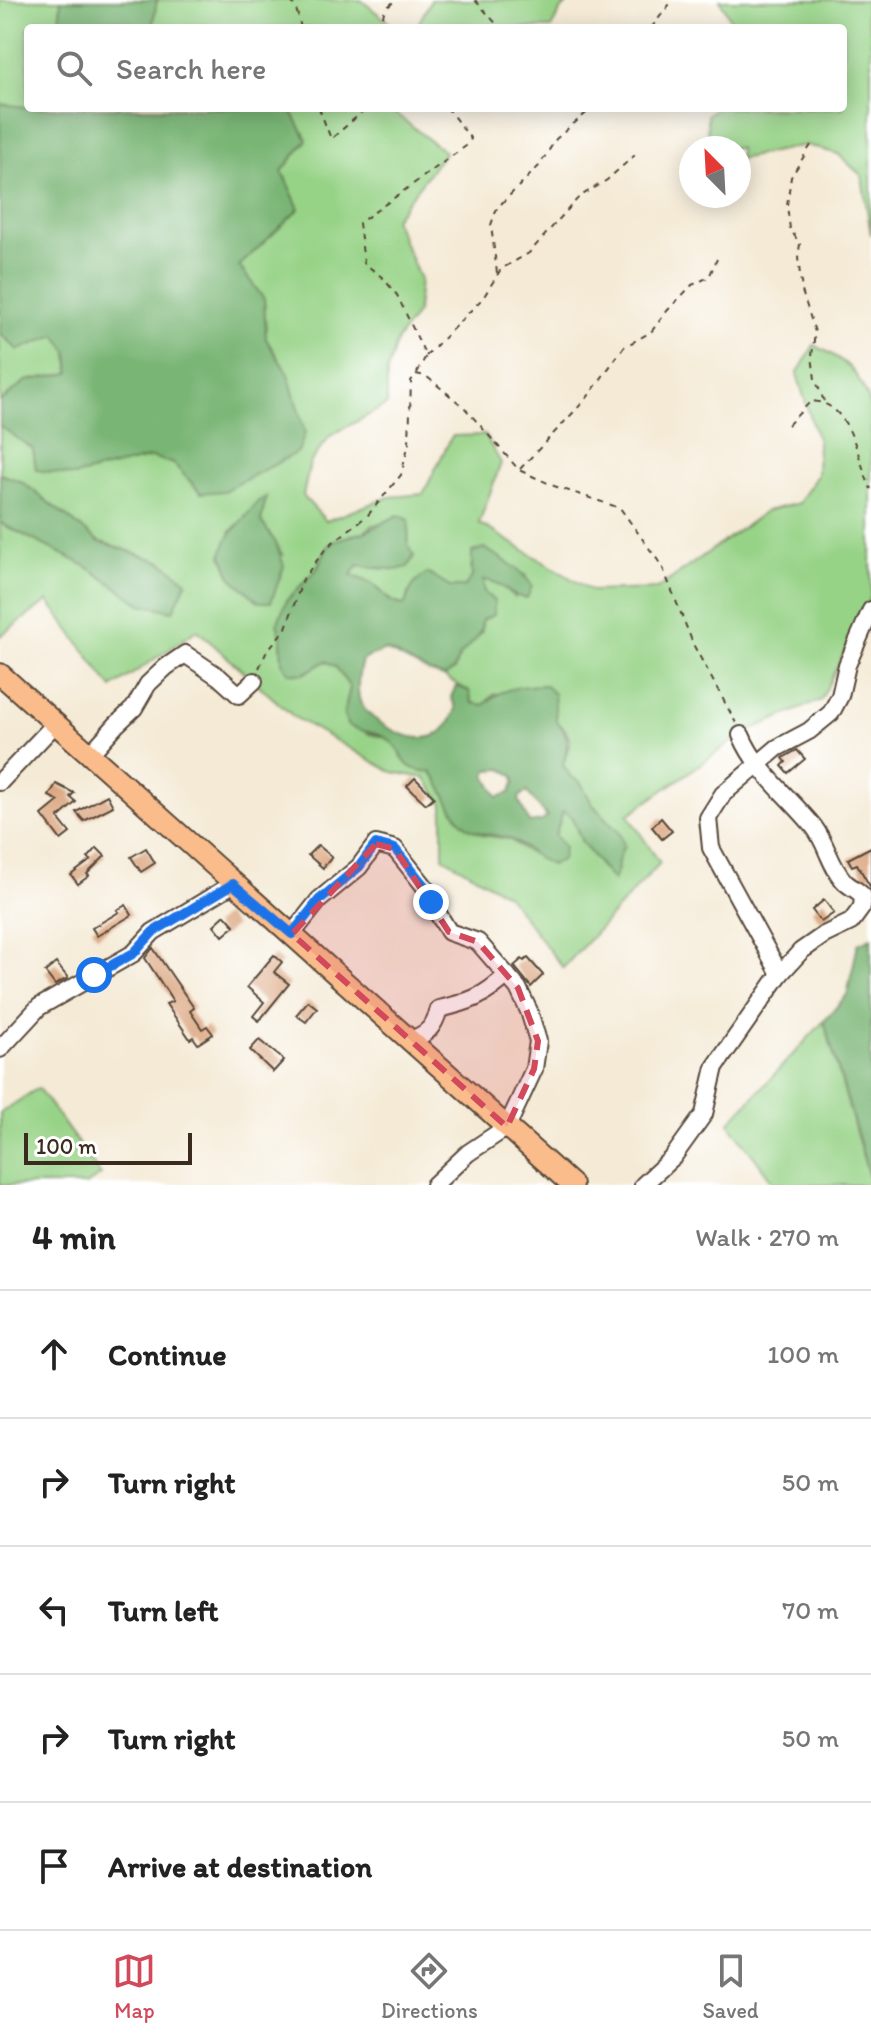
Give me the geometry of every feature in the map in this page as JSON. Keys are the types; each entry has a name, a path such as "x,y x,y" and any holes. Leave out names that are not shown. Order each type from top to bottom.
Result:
{"main road":[{"path":"0,674 572,1185"}],"street":[{"path":"780,974 711,848 708,818 723,794 758,764 831,713 840,696 847,665 871,610"},
{"path":"90,754 134,708 148,684 185,654 239,695 254,681"},
{"path":"0,782 55,724"},
{"path":"643,1185 673,1157 704,1114 715,1067 780,974 801,951 851,922 867,907 857,889 845,883 813,826 776,789 741,735"},
{"path":"292,934 319,900 359,867 376,844 395,849 426,888 449,932 478,942 518,988 538,1041 534,1069 507,1127 468,1153 434,1185"},
{"path":"0,1049 39,1007 134,953 153,932 233,884"},
{"path":"409,1040 423,1036 435,1024 439,1009 473,1001 507,975"}],"path":[{"path":"291,0 300,24"},
{"path":"380,24 385,9 396,0"},
{"path":"475,0 496,24"},
{"path":"654,24 673,0"},
{"path":"321,112 331,139 362,112"},
{"path":"426,356 397,295 383,278 364,263 359,223 466,146 471,139 450,112"},
{"path":"497,275 491,225 497,208 539,166 556,139 586,113"},
{"path":"811,145 791,177 787,205 790,229 800,244 798,258 802,291 815,332 812,356 815,379 824,401 835,410 854,439 871,489"},
{"path":"254,681 267,651 286,628 303,579 327,547 368,515 401,475 409,443 411,381 426,356 483,298 501,269 529,253 579,197 607,180 635,155"},
{"path":"519,470 587,398 624,347 651,332 692,285 709,277 717,259"},
{"path":"416,374 426,376 464,407 519,470 554,486 620,508 662,566 694,646 741,735"},
{"path":"788,425 811,401 824,401"}],"highlighted area":[{"path":"376,844 395,849 449,932 478,942 518,988 538,1041 534,1069 507,1127 292,934"}],"green space":[{"path":"0,0 61,0 59,24 24,24 24,107 0,104"},
{"path":"61,0 157,0 153,24 59,24"},
{"path":"157,0 361,0 391,24 153,24"},
{"path":"431,0 571,0 553,24 418,24"},
{"path":"720,0 866,0 871,32 871,235 862,176 838,154 806,145 751,156 751,136 708,136 707,115 711,112 847,112 847,24 733,24"},
{"path":"0,104 24,107 24,112 292,112 307,140 282,171 299,209 239,266 264,299 266,339 288,374 305,433 298,452 224,491 201,493 174,464 152,457 74,476 36,470 33,449 0,426 0,402 26,381 70,373 68,352 56,335 18,350 0,333"},
{"path":"292,112 393,112 445,152 394,219 420,279 417,313 397,340 387,372 387,405 330,436 310,463 303,496 326,521 389,497 423,494 452,436 485,435 501,463 479,523 592,591 657,589 766,511 799,503 817,475 818,442 797,374 814,345 850,368 871,406 871,596 821,700 746,732 628,815 660,863 563,968 507,895 443,857 443,804 425,778 392,772 294,717 197,630 112,688 48,601 0,636 0,523 86,566 141,604 162,562 98,541 22,482 0,474 0,425 74,476 152,457 174,464 201,493 288,374 266,339 264,299 239,266 299,209 282,171 307,140","holes":["266,497 261,521 282,554 230,532","409,521 408,545 383,569 357,565 351,575 376,586 393,602 405,605 408,593 464,588 472,577 471,565 484,548 526,576 515,598 496,581 483,580 482,632 461,653 454,670 444,677 469,691 472,703 484,705 493,695 518,688 565,729 570,741 563,765 620,834 624,846 617,857 618,870 604,871 582,842 572,818 563,810 555,836 529,853 509,839 483,835 461,821 431,772 412,768 388,739 366,732 344,713 350,688 336,667 326,661 303,674 282,662 281,636 287,600 317,569 321,557 350,535 363,533 373,525"]},
{"path":"0,333 18,350 56,334 68,352 70,373 26,381 0,402"},
{"path":"0,474 22,482 98,541 162,562 187,581 173,611 141,604 86,566 0,523"},
{"path":"266,497 261,521 276,543 284,566 271,602 259,602 231,577 222,555 232,533 257,503"},
{"path":"398,515 409,520 408,545 414,556 408,567 396,570 358,565 351,575 376,586 389,600 398,604 405,605 413,586 427,573 450,587 464,587 472,577 472,552 484,548 511,564 528,580 532,586 527,598 483,580 484,592 494,601 494,615 482,620 475,641 461,655 454,670 444,677 385,650 362,660 359,698 367,712 390,729 424,738 443,731 450,721 456,708 451,697 456,686 469,691 472,703 484,705 496,695 512,689 545,685 554,694 556,720 566,736 563,765 620,834 624,846 613,881 582,842 572,818 563,811 555,835 564,847 562,860 551,865 508,838 477,832 466,826 431,772 408,765 385,737 347,725 344,713 350,688 336,667 326,661 303,674 289,673 282,662 281,636 277,624 287,600 317,569 327,547 338,539 363,533","holes":["502,769 513,775 515,781 510,793 498,797 486,776 488,770","527,792 547,817 542,821 529,823 519,800"]},
{"path":"871,938 871,1181 824,1021 847,995 858,944"},
{"path":"824,1021 871,1185 775,1185 729,1123"},
{"path":"38,1088 101,1175 86,1185 0,1185 0,1113"}],"building":[{"path":"797,750 805,759 788,773 782,766 786,762 783,758"},
{"path":"415,778 434,797 426,804 407,786"},
{"path":"56,784 74,793 70,797 76,802 58,818 70,833 61,840 42,815 59,801 49,796"},
{"path":"107,795 113,806 84,821 76,812"},
{"path":"661,818 672,831 662,839 652,827"},
{"path":"318,845 332,857 323,868 308,855"},
{"path":"871,847 871,888 857,864 852,866 848,859"},
{"path":"97,848 105,856 78,884 71,875 91,860 88,858"},
{"path":"146,848 155,863 141,872 131,857"},
{"path":"824,900 834,913 821,922 812,910"},
{"path":"126,905 132,915 97,936 92,928"},
{"path":"225,915 235,926 223,936 214,925"},
{"path":"153,948 194,1008 190,1011 202,1029 207,1026 213,1034 198,1044 193,1037 190,1039 166,1004 173,1001 145,958"},
{"path":"274,955 282,962 274,972 289,984 259,1021 253,1016 264,1002 247,987"},
{"path":"528,958 543,975 531,987 514,966"},
{"path":"56,963 68,978 55,985 45,972"},
{"path":"308,1001 317,1008 306,1022 296,1015"},
{"path":"259,1040 284,1060 273,1072 250,1050"}],"route":[{"path":"94,975 134,953 153,932 233,884 292,934 319,900 359,867 376,844 395,849 426,888 431,902"}]}
